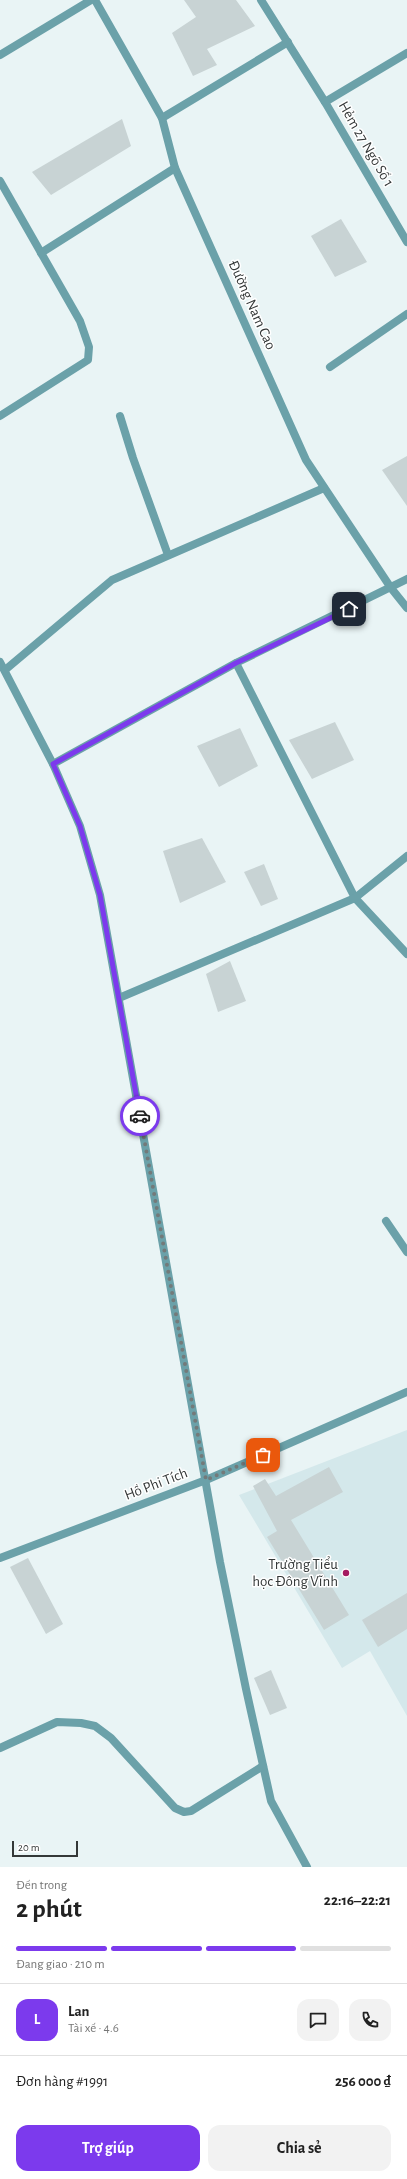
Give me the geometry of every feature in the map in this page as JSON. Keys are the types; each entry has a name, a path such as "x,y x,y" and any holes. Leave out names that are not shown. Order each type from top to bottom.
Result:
{"street":[{"path":"0,55 91,0"},
{"name":"Đường Nam Cao","path":"95,0 162,118 175,168 306,460 391,588 407,608"},
{"name":"Hẻm 27 Ngõ Số 1","path":"261,0 325,102 407,242"},
{"path":"162,118 288,42"},
{"path":"325,102 407,53"},
{"path":"41,253 175,168"},
{"path":"0,181 80,321 89,347 88,360 0,416"},
{"path":"330,367 407,314"},
{"path":"120,416 133,458 168,555"},
{"path":"5,670 112,580 324,488"},
{"path":"53,764 236,663 407,579"},
{"path":"0,662 53,764 80,826 100,895 206,1480 246,1690 271,1801 307,1867"},
{"path":"236,663 355,898 407,954"},
{"path":"119,998 355,898 407,856"},
{"path":"386,1221 407,1252"},
{"name":"Hồ Phi Tích","path":"0,1558 206,1480 407,1392"},
{"path":"0,1748 57,1722 80,1722 95,1726 111,1738 175,1808 184,1812 191,1811 263,1766"}],"shaded area":[{"name":"Trường Tiểu học Đông Vĩnh","path":"407,1430 407,1716 370,1651 342,1668 239,1495"}],"building":[{"path":"184,0 236,0 255,26 207,49 217,65 193,76 172,33 196,17"},
{"path":"122,119 131,146 51,195 32,172"},
{"path":"341,219 367,262 335,277 311,236"},
{"path":"407,456 407,506 382,470"},
{"path":"335,722 354,760 312,779 289,740"},
{"path":"240,728 258,766 219,787 197,746"},
{"path":"202,838 226,882 180,903 163,851"},
{"path":"264,864 278,899 261,906 244,872"},
{"path":"230,961 246,1001 218,1012 206,974"},
{"path":"329,1467 343,1492 291,1520 349,1615 324,1630 267,1537 277,1531 253,1486 265,1479 276,1496"},
{"path":"28,1558 63,1624 46,1634 10,1567"},
{"path":"407,1593 407,1629 378,1647 362,1620"},
{"path":"271,1670 287,1708 270,1715 254,1678"}],"way so far":[{"path":"140,1116 206,1480 263,1455"}],"place":[{"name":"Trường Tiểu học Đông Vĩnh","path":"346,1573"}],"route":[{"path":"140,1116 100,895 80,826 53,764 236,663 349,609"}]}
